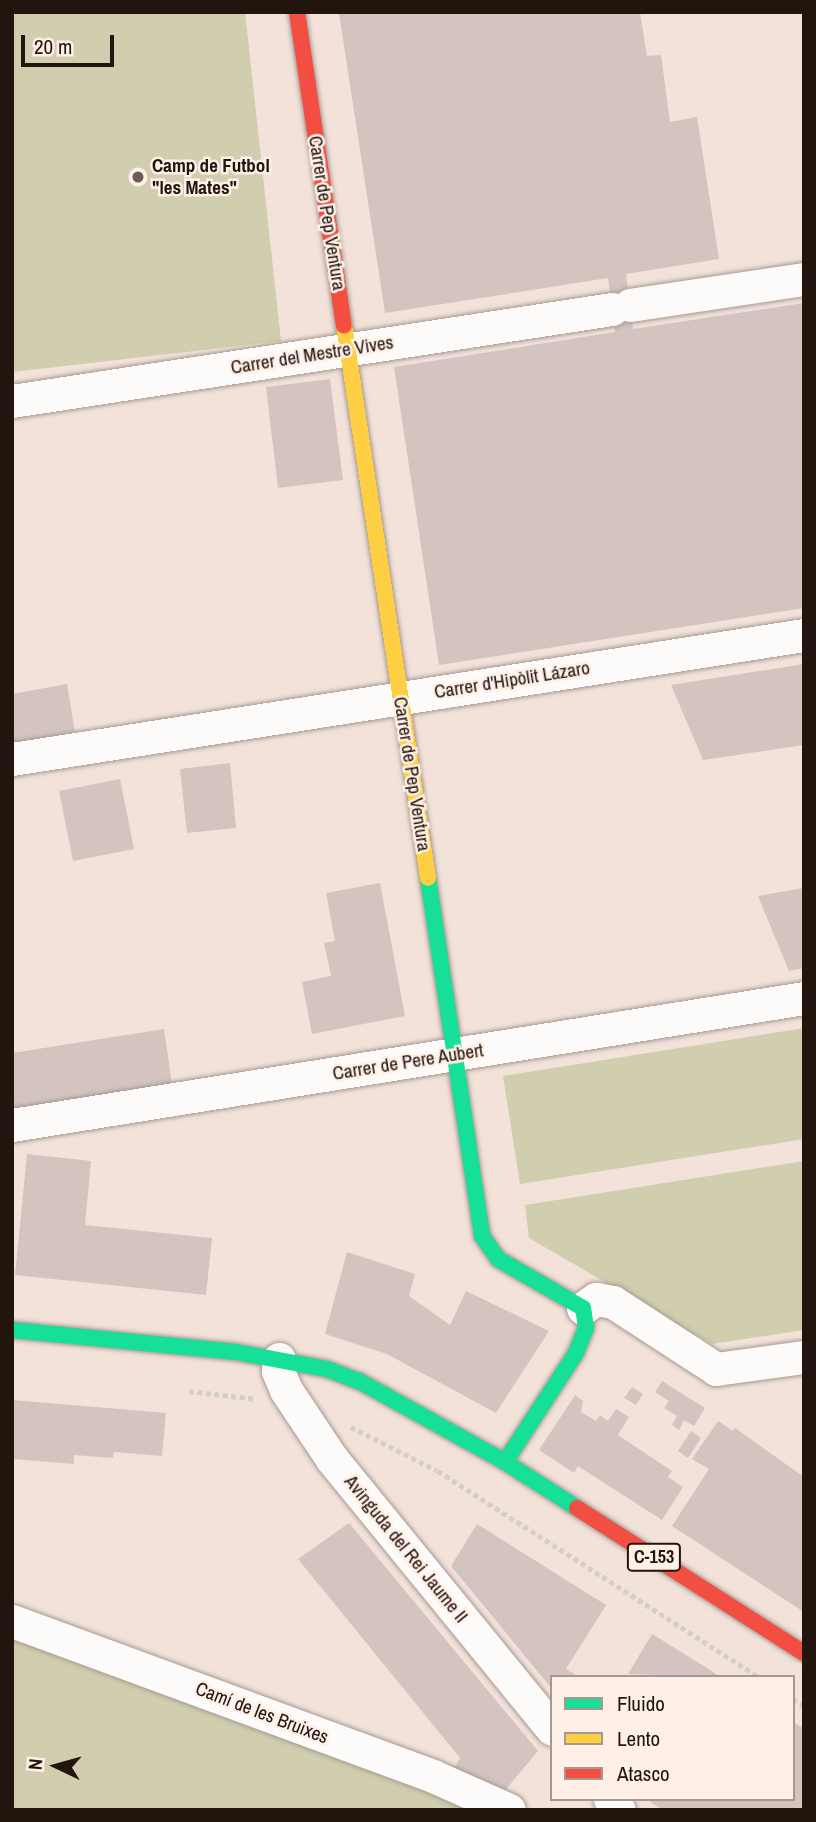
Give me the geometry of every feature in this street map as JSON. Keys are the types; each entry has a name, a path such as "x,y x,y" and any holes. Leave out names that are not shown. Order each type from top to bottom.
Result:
{"street":[{"name":"Carrer de Pep Ventura","path":"297,12 482,1236 498,1259 583,1308"},
{"name":"Carrer del Mestre Vives","path":"12,401 804,279"},
{"name":"Carrer d'Hipòlit Lázaro","path":"12,759 804,635"},
{"name":"Carrer de Pere Aubert","path":"12,1125 804,998"},
{"path":"505,1462 576,1353 586,1328 583,1308 596,1299 613,1302 716,1369 804,1357"},
{"name":"C-153","path":"12,1331 279,1359 327,1369 368,1385 505,1462 804,1653"},
{"name":"Avinguda del Rei Jaume II","path":"279,1359 278,1371 296,1406 332,1459 550,1727"},
{"name":"Camí de les Bruixes","path":"12,1621 433,1776 509,1810"}],"path":[{"path":"189,1391 296,1406"},
{"path":"342,1423 438,1471 756,1675"}],"shaded area":[{"name":"Camp de Futbol \"les Mates\"","path":"12,12 245,12 281,341 12,372"},
{"path":"804,1028 804,1139 520,1184 503,1076"},
{"path":"804,1161 804,1330 712,1344 529,1238 525,1205"},
{"path":"12,1636 367,1763 471,1810 12,1810"}],"building":[{"path":"640,12 647,56 661,55 670,122 697,117 719,259 626,274 633,329 804,303 804,608 439,665 394,367 615,332 608,278 385,313 339,13"},
{"path":"330,379 343,480 278,488 266,387"},
{"path":"804,664 804,745 703,760 671,685"},
{"path":"67,684 75,732 12,744 12,694"},
{"path":"230,763 236,828 187,833 180,769"},
{"path":"120,779 134,849 73,861 59,791"},
{"path":"380,883 405,1016 312,1034 302,982 331,976 324,943 335,941 326,893"},
{"path":"804,888 804,968 789,971 758,896"},
{"path":"164,1029 172,1084 12,1109 12,1053"},
{"path":"27,1154 91,1161 85,1225 212,1238 206,1295 15,1275"},
{"path":"347,1252 415,1274 409,1296 450,1325 466,1291 549,1331 496,1413 387,1354 325,1334"},
{"path":"662,1381 705,1408 694,1426 684,1420 679,1430 672,1425 677,1416 664,1408 669,1401 655,1392"},
{"path":"632,1387 643,1394 636,1405 624,1398"},
{"path":"575,1395 583,1401 581,1412 596,1421 600,1415 608,1421 616,1409 629,1417 618,1435 672,1471 668,1477 683,1487 662,1520 578,1466 574,1473 539,1450"},
{"path":"12,1400 166,1413 162,1456 114,1452 113,1458 74,1455 74,1464 12,1459"},
{"path":"718,1421 733,1431 735,1428 804,1477 804,1612 672,1526 709,1469 692,1459"},
{"path":"691,1431 701,1438 688,1458 678,1451"},
{"path":"349,1523 538,1751 502,1794 452,1772 460,1758 298,1559"},
{"path":"477,1524 606,1605 566,1669 576,1675 550,1675 550,1687 451,1566"},
{"path":"652,1634 717,1675 659,1675 628,1674"},
{"path":"795,1723 804,1729 804,1810 663,1810 649,1801 795,1801"}],"traffic: fast":[{"path":"428,878 482,1236 498,1259 583,1308 586,1328 576,1353 505,1462"},
{"path":"12,1330 236,1352 327,1369 359,1381 505,1462 577,1508"}],"traffic: slow":[{"path":"344,325 428,878"}],"traffic: jam":[{"path":"297,12 344,325"},
{"path":"577,1508 804,1653"}],"place":[{"name":"Camp de Futbol \"les Mates\"","path":"138,177"}]}
